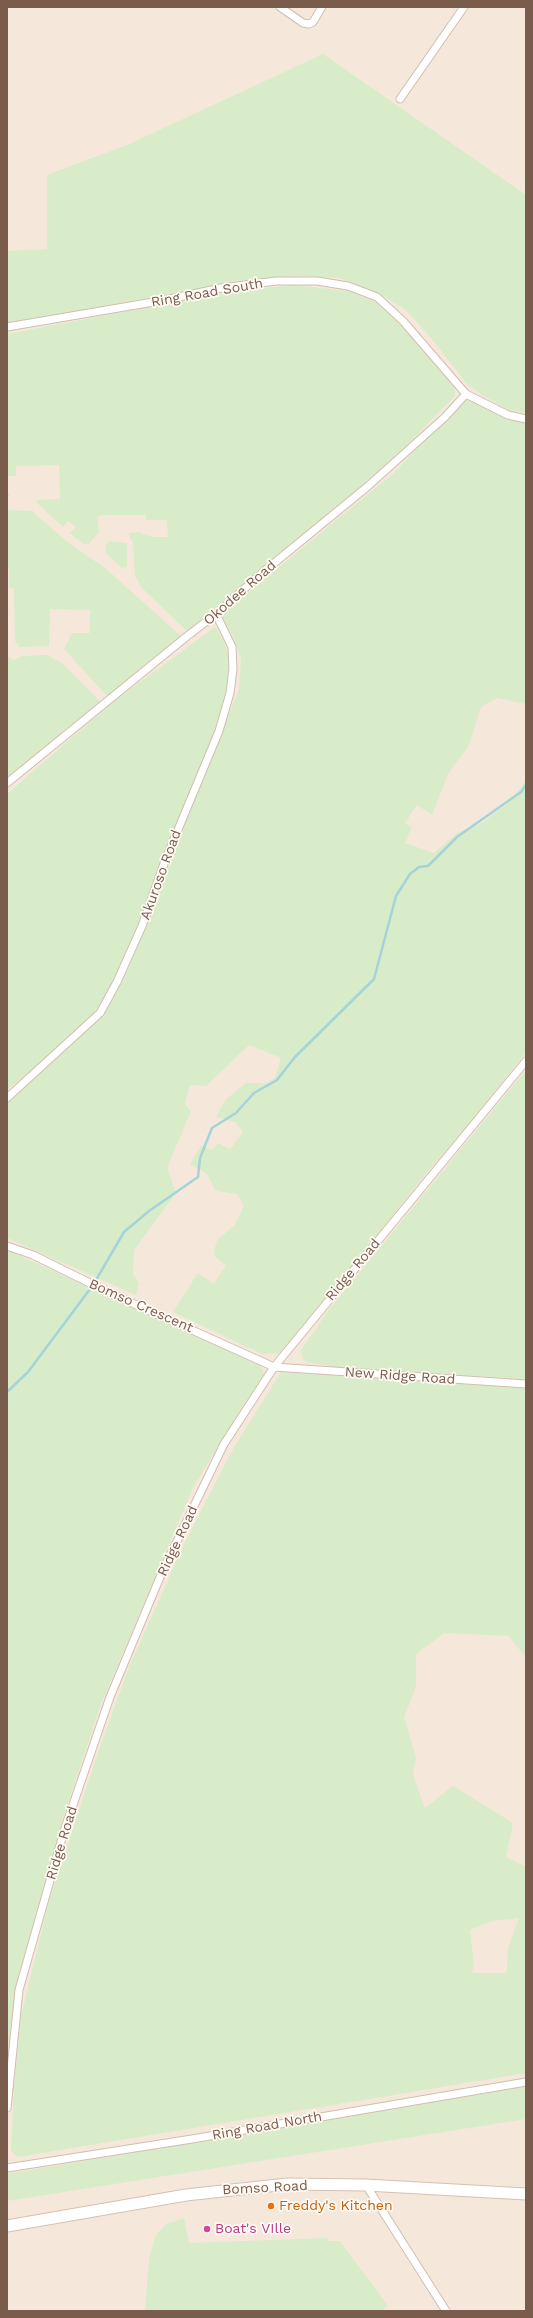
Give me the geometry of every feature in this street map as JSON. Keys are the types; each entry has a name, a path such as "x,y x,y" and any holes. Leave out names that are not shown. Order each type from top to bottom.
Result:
{"street":[{"path":"280,7 303,22 309,24 313,22 322,7"},
{"path":"400,99 464,7"},
{"name":"Ring Road South","path":"7,327 165,300 221,288 276,281 325,282 348,286 377,298 403,321 466,394 508,415 526,419"},
{"name":"Okodee Road","path":"7,783 216,614 262,573 372,482 445,417 466,394"},
{"name":"Akuroso Road","path":"7,1098 100,1013 117,982 142,926 167,854 219,731 230,693 233,669 232,647 216,614"},
{"name":"Ridge Road","path":"7,2108 19,1990 64,1832 107,1707 163,1570 218,1456 274,1367 526,1061"},
{"name":"Bomso Crescent","path":"7,1246 33,1255 110,1293 274,1367"},
{"name":"New Ridge Road","path":"274,1367 526,1384"},
{"name":"Ring Road North","path":"7,2168 192,2139 526,2082"},
{"name":"Bomso Road","path":"7,2226 186,2194 287,2184 366,2185 526,2194"},
{"path":"366,2185 446,2311"}],"shaded area":[{"path":"7,7 526,7 526,2311 7,2311"}],"green space":[{"path":"323,54 526,195 526,413 509,410 482,395 467,384 431,338 406,310 379,293 339,278 301,276 232,281 198,289 7,323 7,251 47,249 47,175 127,145"},
{"path":"293,285 348,291 377,303 394,317 455,388 455,396 405,447 346,499 187,631 143,589 135,576 133,542 129,536 130,533 141,532 142,534 154,537 168,537 167,520 146,520 146,515 100,515 97,518 99,532 89,544 83,544 70,533 76,527 68,521 63,527 36,502 36,500 60,499 59,465 16,466 16,476 8,476 8,493 10,495 7,498 7,334 227,292"},
{"path":"469,400 502,417 526,424 526,704 497,698 481,707 468,747 449,772 432,815 417,805 405,823 412,827 405,843 434,853 457,833 482,823 511,801 526,780 526,1052 465,1129 428,1171 286,1349 280,1353 262,1354 173,1312 198,1273 214,1284 226,1265 215,1257 214,1250 218,1239 234,1226 244,1206 237,1194 216,1191 207,1174 190,1164 201,1146 213,1150 218,1143 230,1149 243,1132 235,1122 216,1117 225,1100 246,1083 266,1083 275,1078 281,1058 249,1045 206,1086 190,1085 185,1104 191,1111 167,1168 176,1193 134,1250 133,1274 139,1283 136,1295 7,1238 7,1101 100,1019 119,989 128,969 239,689 241,659 233,636 222,619 223,613 394,473 429,435 464,401"},
{"path":"7,510 32,511 66,541 105,568 181,636 108,697 64,649 72,633 90,633 90,610 50,609 49,646 19,647 15,641 14,588 9,588 9,569 7,569"},
{"path":"109,541 127,543 127,567 122,568 106,553 105,546"},
{"path":"215,627 225,643 229,661 226,695 217,723 120,971 102,1002 83,1026 7,1090 7,794 113,702"},
{"path":"47,655 62,663 100,701 7,780 7,656 14,660 22,656"},
{"path":"526,1070 526,1379 342,1368 307,1362 303,1359 301,1350 328,1311"},
{"path":"7,1250 259,1364 265,1375 244,1404 193,1488 101,1704 62,1821 25,1952 16,1987 7,2056"},
{"path":"281,1372 526,1388 526,1658 509,1636 444,1633 416,1654 416,1687 404,1717 416,1757 413,1775 425,1808 453,1786 513,1823 506,1857 526,1867 526,2073 18,2157 11,2151 14,2086 21,2017 49,1901 99,1750 129,1667 185,1542 233,1449","holes":["519,1918 508,1948 507,1969 505,1973 472,1973 474,1964 470,1930 492,1921"]},
{"path":"526,2085 526,2119 7,2201 7,2174"},
{"path":"184,2218 189,2243 327,2238 329,2241 340,2241 388,2306 380,2311 145,2310 149,2259 156,2235 165,2225"}],"waterway":[{"path":"96,1280 124,1232 149,1211 198,1177 200,1158 212,1128 236,1113 254,1093 277,1080 295,1057 374,979 396,896 410,874 419,867 428,866 457,837 521,792 526,785"},
{"path":"7,1392 28,1372 90,1289"}],"place":[{"name":"Freddy's Kitchen","path":"271,2206"},
{"name":"Boat's VIlle","path":"207,2229"}]}
